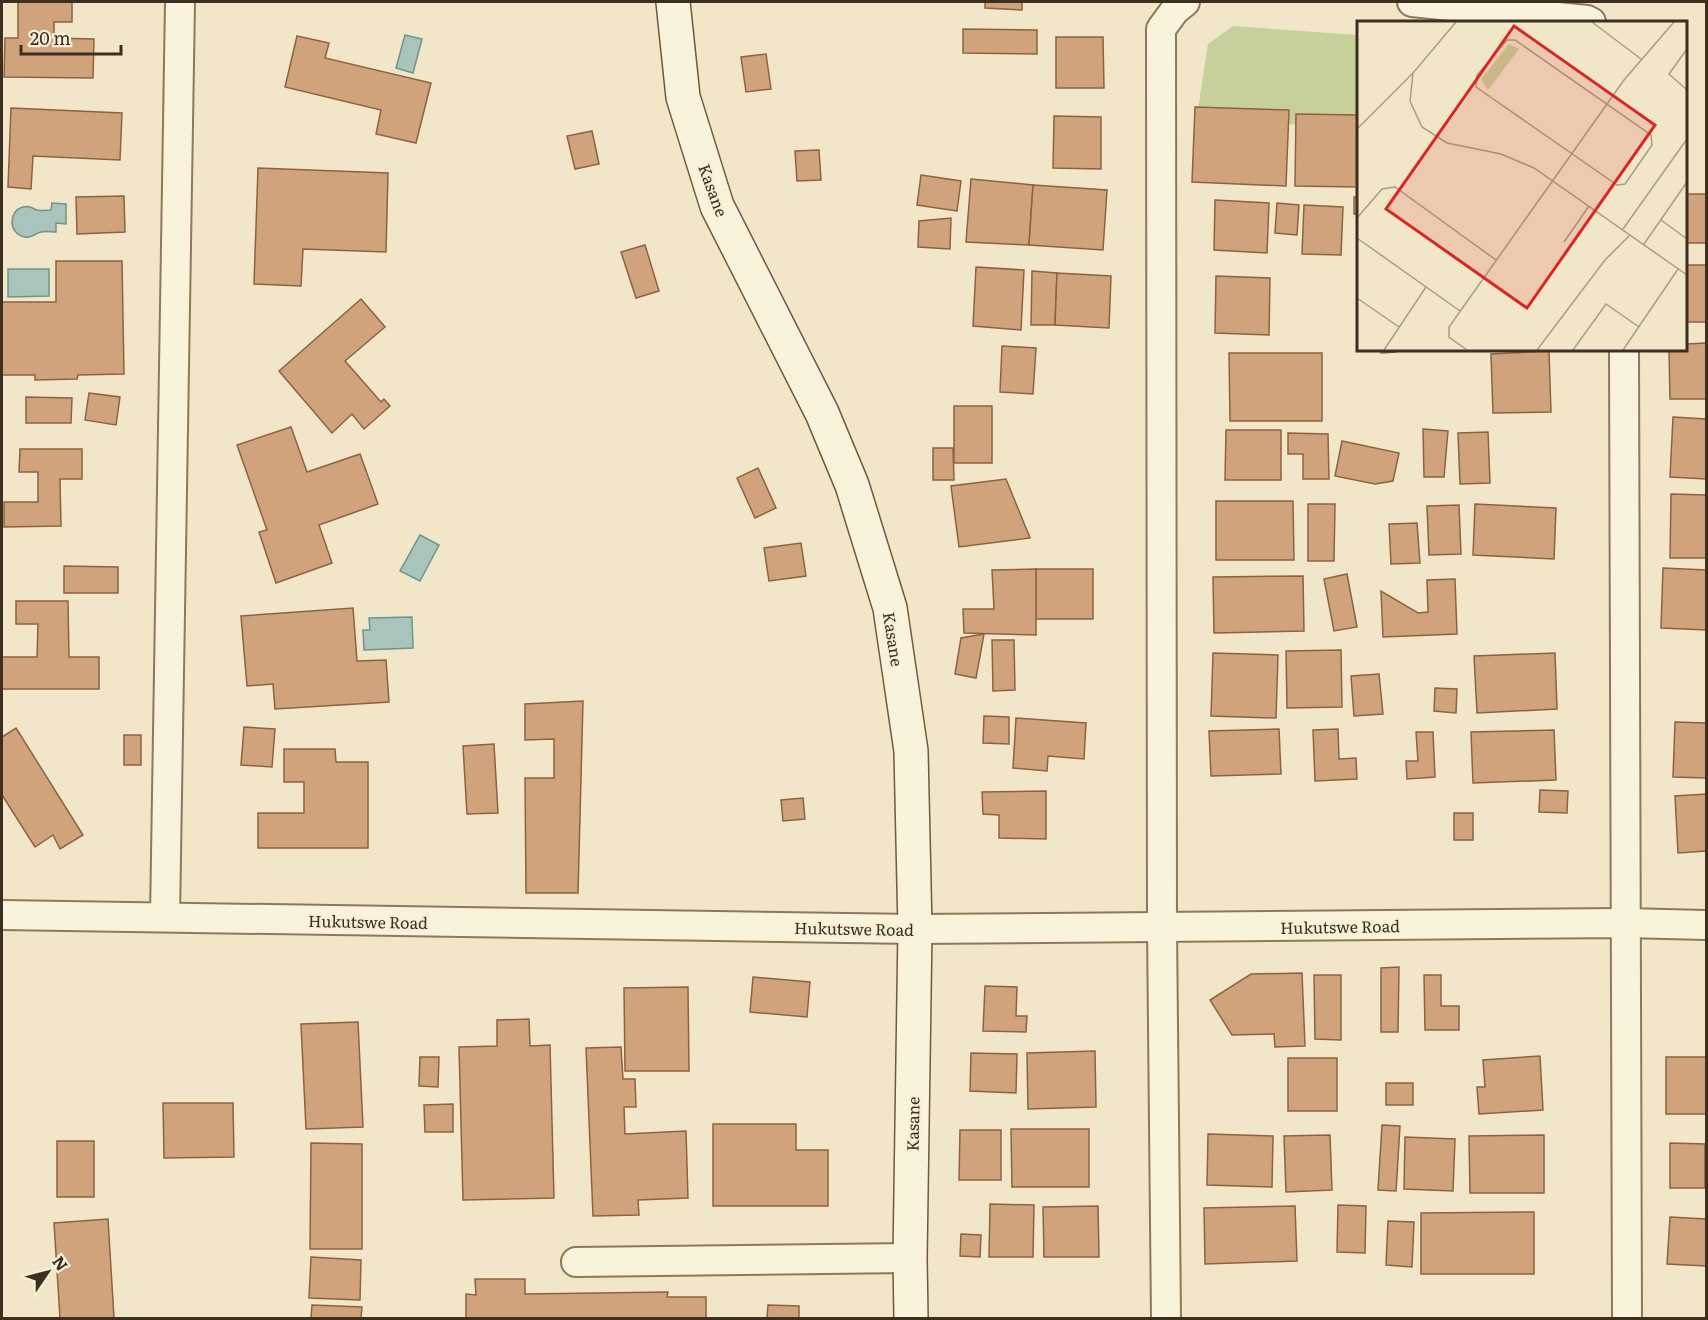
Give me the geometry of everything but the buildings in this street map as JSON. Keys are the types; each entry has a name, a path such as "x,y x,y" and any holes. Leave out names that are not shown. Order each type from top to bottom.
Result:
{"street":[{"path":"165,917 180,2"},
{"name":"Kasane","path":"673,2 683,97 717,206 822,413 852,485 890,608 910,751 915,929 911,1318"},
{"path":"1166,1318 1162,928 1161,29 1175,10 1185,2"},
{"path":"1412,2 1589,21"},
{"path":"1624,351 1627,1318"},
{"name":"Hukutswe Road","path":"2,915 915,929 1625,923 1707,925"},
{"path":"576,1262 910,1258"}],"green space":[{"path":"1233,26 1357,35 1357,126 1196,122 1208,44"}],"water":[{"path":"405,35 422,39 413,73 396,68"},
{"path":"52,203 66,204 66,224 56,223 56,232 41,232 27,237 15,232 12,222 18,209 27,206 39,210 51,210"},
{"path":"8,269 49,269 49,296 8,297"},
{"path":"420,535 439,545 420,581 400,571"},
{"path":"412,617 413,648 364,650 363,630 370,630 369,618"}]}
